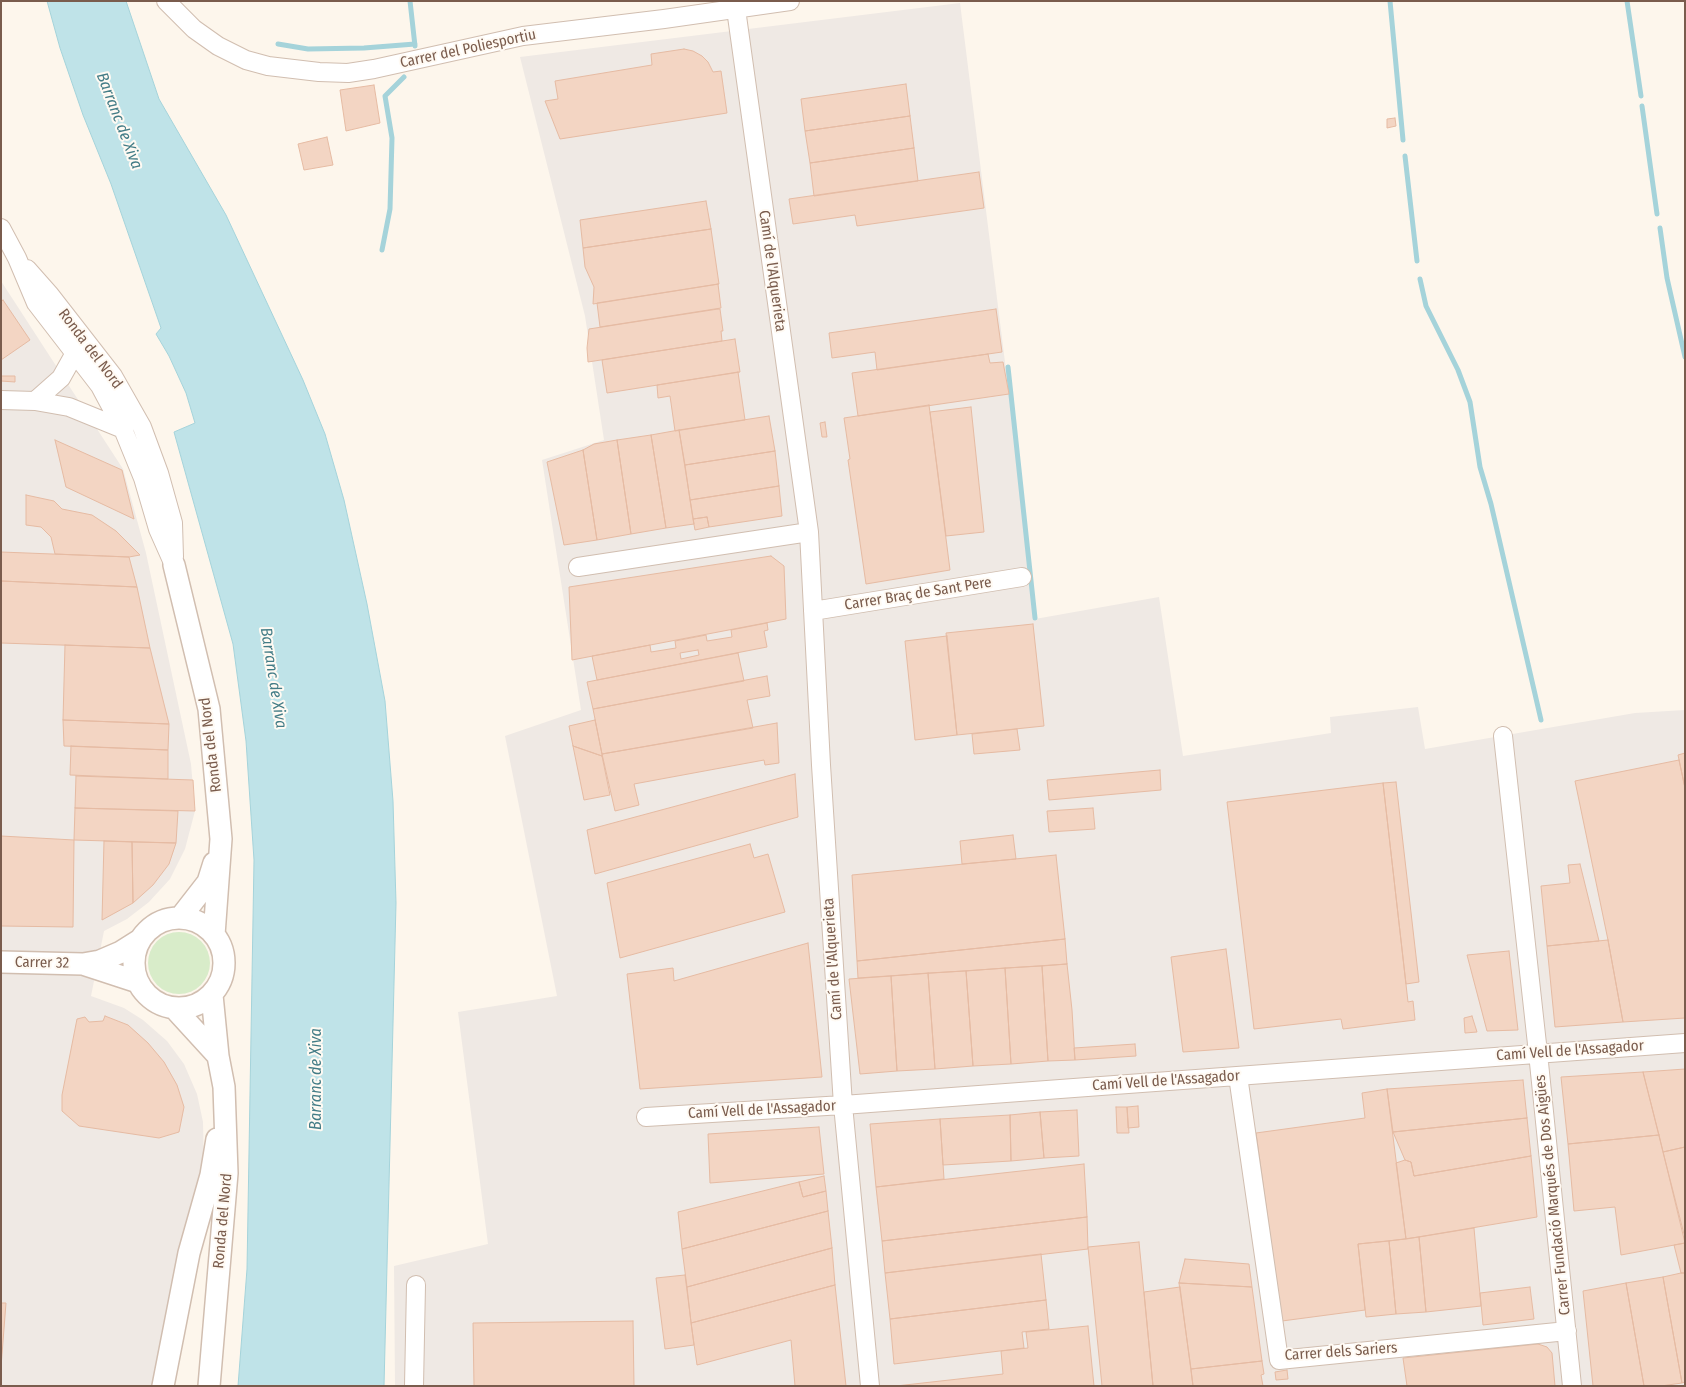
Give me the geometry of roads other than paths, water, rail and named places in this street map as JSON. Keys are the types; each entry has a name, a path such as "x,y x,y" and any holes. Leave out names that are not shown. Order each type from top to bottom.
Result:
{"street":[{"name":"Carrer del Poliesportiu","path":"166,1 194,29 218,46 246,60 268,66 339,73 374,69 523,36 736,10 790,1"},
{"name":"Camí de l'Alquerieta","path":"736,10 809,532 821,765 843,1105 870,1386"},
{"name":"Ronda del Nord","path":"1,228 17,258 36,303 100,386 123,429 144,478 158,529 174,565 209,709 221,839 214,934"},
{"name":"Ronda del Nord","path":"17,258 50,295 113,376 142,426 159,473 173,523 174,565"},
{"path":"36,401 61,378 75,353"},
{"path":"1,400 36,401 69,407 123,429"},
{"path":"578,566 809,532"},
{"name":"Carrer Braç de Sant Pere","path":"813,611 1022,576"},
{"name":"Carrer Fundació Marqués de Dos Aigües","path":"1503,736 1572,1386"},
{"name":"Ronda del Nord","path":"180,918 208,882 221,839"},
{"path":"180,918 193,920 205,926 214,934 221,946 224,959 222,978 212,995 202,1003 189,1008 175,1009 160,1004 147,995 138,982 134,968 135,954 140,940 148,931 168,919 180,918"},
{"name":"Carrer 32","path":"1,962 83,964 121,952 140,940"},
{"name":"Carrer 32","path":"83,964 138,982"},
{"name":"Ronda del Nord","path":"209,1386 227,1173 224,1087 218,1056 212,995"},
{"path":"175,1009 218,1056"},
{"name":"Camí Vell de l'Assagador","path":"646,1117 843,1105 1685,1043"},
{"name":"Carrer dels Sariers","path":"1238,1076 1279,1360 1567,1331"},
{"path":"164,1386 190,1253 211,1175 224,1087"},
{"path":"414,1386 416,1285"}],"water":[{"name":"Barranc de Xiva","path":"47,1 126,1 159,99 226,215 303,380 325,434 344,500 367,604 385,701 393,801 396,903 384,1386 238,1386 247,1269 254,860 246,741 233,644 174,432 195,423 186,393 169,356 156,334 161,328 111,184 83,115 60,48"}],"waterway":[{"path":"410,1 415,46"},
{"path":"1390,1 1403,140"},
{"path":"1627,1 1641,96"},
{"path":"278,44 308,49 364,48 415,44"},
{"path":"382,250 390,209 392,138 385,96 404,77"},
{"path":"1642,106 1657,214"},
{"path":"1405,156 1417,261"},
{"path":"1660,228 1667,278 1685,357"},
{"path":"1420,279 1426,306 1458,370 1470,402 1480,467 1491,504 1541,720"},
{"path":"1008,367 1035,618"}]}
